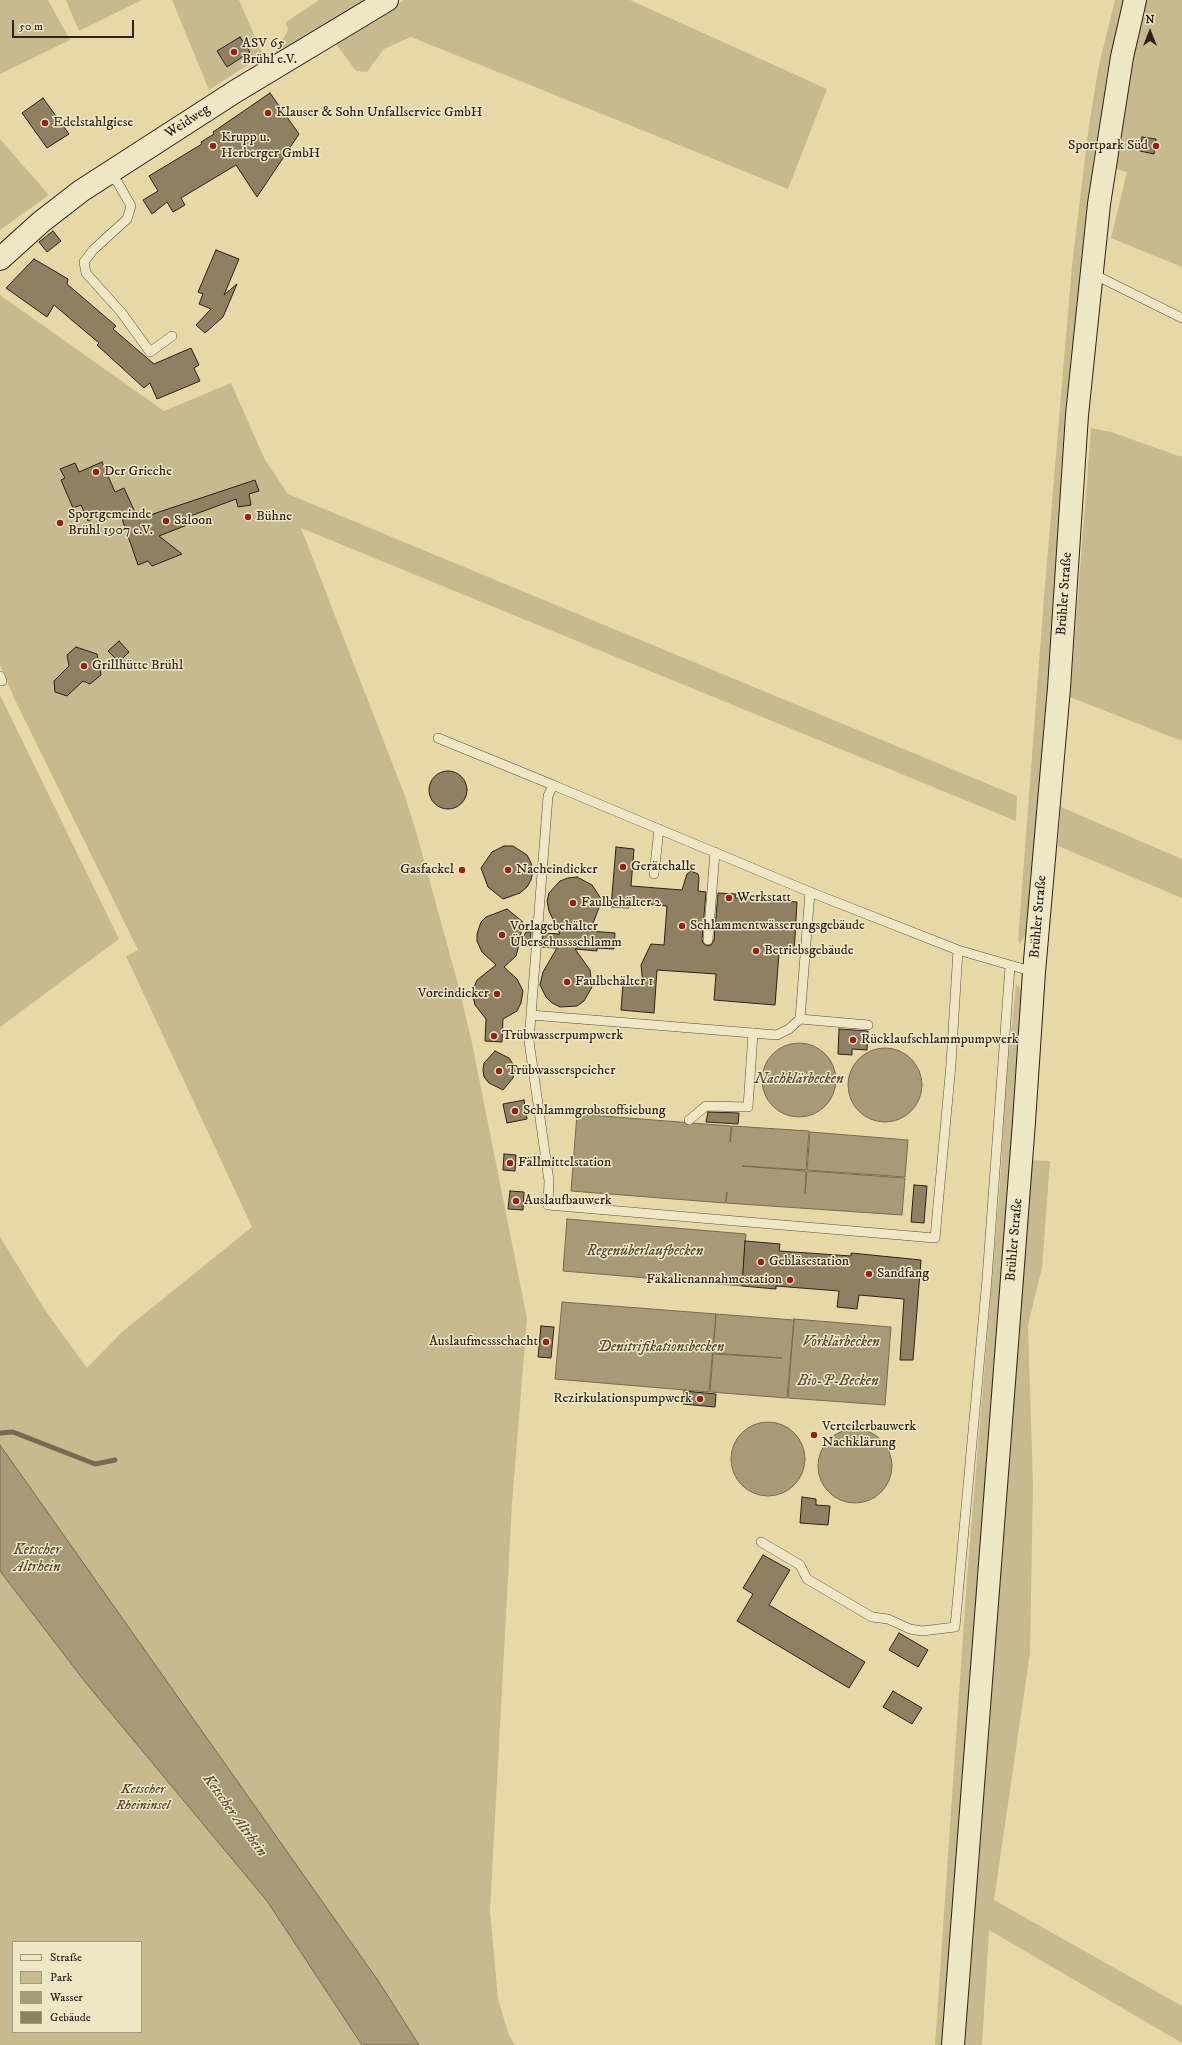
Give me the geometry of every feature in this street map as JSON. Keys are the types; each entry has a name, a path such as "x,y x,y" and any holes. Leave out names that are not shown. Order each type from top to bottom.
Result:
{"street":[{"name":"Weidweg","path":"0,258 59,208 108,174 236,91 387,0"},
{"name":"Brühler Straße","path":"953,2045 1024,1122 1034,972 1059,688 1077,414 1092,266 1108,135 1122,57 1135,0"}],"lane":[{"path":"108,174 118,183 131,206 126,219 92,250 84,262 86,273 121,312 150,352 172,336"},
{"path":"1092,266 1182,318"},
{"path":"438,738 810,892 958,950 1034,972"},
{"path":"553,785 548,796 529,1041 549,1181 548,1205 935,1238 951,1064 958,950"},
{"path":"654,874 658,829"},
{"path":"708,940 715,852"},
{"path":"531,1015 777,1035 789,1030 800,1019 810,892"},
{"path":"761,1542 800,1565 807,1579 872,1617 888,1619 910,1629 922,1631 955,1627 986,1295 1010,966"},
{"path":"800,1019 868,1025"},
{"path":"689,1120 706,1106 748,1107 753,1033"}],"green space":[{"path":"0,0 48,0 70,40 0,74"},
{"path":"66,0 142,0 79,31"},
{"path":"172,0 239,0 263,55 209,90"},
{"path":"319,0 372,0 273,57 288,30 286,22"},
{"path":"404,0 630,0 827,89 788,189 411,37 384,49 367,72 356,71 333,40"},
{"path":"1115,0 1127,0 1054,629 1027,932 1020,944 1018,940 1044,597 1072,265 1089,125 1099,65"},
{"name":"Sportpark Süd","path":"1144,0 1182,0 1182,267 1111,238 1127,172 1113,168 1122,105"},
{"path":"0,139 49,195 0,230"},
{"name":"Ketscher Rheininsel","path":"0,295 164,411 231,383 265,460 288,494 1017,796 1016,821 301,528 405,796 417,835 458,984 472,1043 527,1318 512,1504 490,1911 498,1999 509,2035 515,2045 0,2045 0,1237 45,1310 87,1368 123,1331 252,1227 126,956 138,950 15,700 0,665"},
{"path":"1091,428 1111,432 1182,457 1182,741 1070,697"},
{"path":"0,695 119,939 0,1027"},
{"path":"1061,807 1182,859 1182,898 1058,846"},
{"path":"1016,984 1020,988 1023,998 1015,1083 1014,1129 947,2045 935,2045 967,1577 1000,1184 1006,1082"},
{"path":"1027,1160 1050,1161 1042,1268 1028,1325 1033,1486 1030,1653 994,1900 1182,2006 1182,2043 989,1930 982,2045 963,2045 979,1799 1017,1359 1025,1240"}],"water":[{"name":"Nachklärbecken","path":"799,1043 813,1046 825,1054 833,1066 836,1080 833,1094 825,1106 813,1114 799,1117 785,1114 773,1106 765,1094 762,1080 765,1066 773,1054 785,1046"},
{"name":"Nachklärbecken","path":"885,1048 899,1051 911,1059 919,1071 922,1085 919,1099 911,1111 899,1119 885,1122 871,1119 859,1111 851,1099 848,1085 851,1071 859,1059 871,1051"},
{"path":"577,1114 731,1126 730,1142 732,1126 809,1131 806,1170 742,1166 806,1171 805,1194 807,1171 905,1178 902,1215 726,1203 727,1192 725,1203 571,1191"},
{"path":"810,1132 908,1140 905,1177 807,1170"},
{"name":"Regenüberlaufbecken","path":"567,1219 746,1234 742,1286 563,1271"},
{"name":"Denitrifikationsbecken","path":"562,1302 716,1314 709,1392 555,1379"},
{"path":"716,1314 794,1320 787,1398 710,1392 713,1354 782,1358 713,1353"},
{"path":"794,1319 891,1327 885,1405 788,1398"},
{"path":"768,1422 782,1425 794,1433 802,1445 805,1459 802,1473 794,1485 782,1493 768,1496 754,1493 742,1485 734,1473 731,1459 734,1445 742,1433 754,1425"},
{"path":"855,1429 869,1432 881,1440 889,1452 892,1466 889,1480 881,1492 869,1500 855,1503 841,1500 829,1492 821,1480 818,1466 821,1452 829,1440 841,1432"},
{"name":"Ketscher Altrhein","path":"0,1445 379,1982 419,2045 362,2045 267,1901 86,1683 0,1571"}],"building":[{"name":"ASV 65 Brühl e.V.","path":"240,37 250,52 227,67 217,51"},
{"path":"270,93 299,134 257,197 236,165 181,198 185,205 173,212 167,202 152,214 143,200 158,191 149,176 202,144 201,142 214,134 213,132"},
{"name":"Edelstahlgiese","path":"43,98 69,134 47,148 22,113"},
{"path":"1142,137 1156,139 1154,154 1140,151"},
{"path":"53,231 61,241 47,252 39,242"},
{"path":"216,250 239,259 224,295 237,284 223,317 205,333 196,325 211,309 199,304 203,294 198,292"},
{"path":"34,259 68,279 67,284 116,326 113,329 154,364 191,348 199,365 194,368 200,381 157,399 150,383 144,388 97,345 99,343 54,305 47,317 6,288"},
{"path":"102,462 115,492 124,488 138,519 255,480 259,491 249,494 251,505 238,507 236,499 185,518 187,525 159,536 182,554 152,566 148,561 138,565 120,513 101,522 99,516 88,521 81,505 73,508 61,480 65,478 60,469 75,463 79,472"},
{"path":"119,641 129,652 119,662 108,651"},
{"path":"76,647 97,654 101,675 90,684 83,681 67,696 55,692 54,681 69,666 67,655"},
{"path":"448,771 458,774 464,780 467,790 464,800 458,806 448,809 438,806 432,800 429,790 432,780 438,774"},
{"name":"Nacheindicker","path":"504,846 513,846 527,855 533,871 531,880 527,887 520,893 503,899 488,887 481,868 492,852"},
{"path":"616,847 634,849 631,886 682,890 687,874 691,871 698,874 698,891 706,892 702,940 707,946 711,945 714,940 718,893 736,894 735,898 797,902 794,954 779,953 775,1005 714,1000 716,974 657,970 654,1013 621,1010 623,984 643,985 641,965 651,944 664,945 667,906 630,903 629,908 611,907"},
{"path":"577,877 592,885 602,900 590,931 615,933 614,949 597,948 597,951 575,949 590,970 592,987 584,1001 577,1006 560,1007 552,1003 546,997 540,985 543,972 557,948 542,947 543,933 560,934 549,911 547,901 549,893 560,881"},
{"path":"507,909 523,922 519,944 526,932 531,932 530,946 519,945 516,956 504,967 517,979 523,991 521,1003 517,1011 503,1019 502,1042 485,1041 486,1019 475,1005 472,992 477,980 496,965 482,952 477,941 477,934 481,922 486,917"},
{"name":"Rücklaufschlammpumpwerk","path":"839,1029 868,1031 867,1050 852,1049 852,1055 838,1054"},
{"name":"Trübwasserspeicher","path":"495,1051 509,1058 515,1071 513,1078 503,1090 489,1083 484,1077 484,1063"},
{"name":"Schlammgrobstoffsiebung","path":"524,1100 527,1119 507,1123 503,1104"},
{"path":"708,1112 739,1113 738,1124 706,1122"},
{"name":"Fällmittelstation","path":"504,1154 516,1155 515,1171 503,1170"},
{"path":"914,1185 927,1186 924,1223 911,1222"},
{"name":"Auslaufbauwerk","path":"510,1191 524,1192 523,1210 508,1209"},
{"path":"745,1241 780,1244 779,1251 851,1256 851,1253 921,1260 913,1360 900,1360 904,1299 859,1295 857,1309 837,1307 839,1291 776,1286 776,1289 742,1286"},
{"name":"Auslaufmessschacht","path":"541,1326 554,1327 551,1358 538,1357"},
{"name":"Rezirkulationspumpwerk","path":"684,1391 716,1394 715,1407 683,1404"},
{"path":"802,1497 816,1499 816,1505 830,1506 828,1525 800,1523"},
{"path":"763,1555 790,1570 769,1605 865,1662 849,1688 737,1621 753,1594 743,1588"},
{"path":"899,1633 928,1650 918,1667 889,1650"},
{"path":"893,1691 922,1708 912,1724 883,1707"}],"waterway":[{"path":"0,1433 13,1432 95,1464 115,1460"}],"place":[{"name":"ASV 65 Brühl e.V.","path":"234,52"},
{"name":"Klauser & Sohn Unfallservice GmbH","path":"268,113"},
{"name":"Edelstahlgiese","path":"45,123"},
{"name":"Krupp u. Herberger GmbH","path":"213,146"},
{"name":"Sportpark Süd","path":"1156,146"},
{"name":"Der Grieche","path":"96,472"},
{"name":"Bühne","path":"248,517"},
{"name":"Saloon","path":"166,521"},
{"name":"Sportgemeinde Brühl 1907 e.V.","path":"60,523"},
{"name":"Grillhütte Brühl","path":"84,666"},
{"name":"Gerätehalle","path":"623,867"},
{"name":"Gasfackel","path":"462,870"},
{"name":"Nacheindicker","path":"508,870"},
{"name":"Werkstatt","path":"729,898"},
{"name":"Faulbehälter 2","path":"573,903"},
{"name":"Schlammentwässerungsgebäude","path":"682,926"},
{"name":"Vorlagebehälter Überschussschlamm","path":"502,935"},
{"name":"Betriebsgebäude","path":"756,951"},
{"name":"Faulbehälter 1","path":"567,982"},
{"name":"Voreindicker","path":"497,994"},
{"name":"Trübwasserpumpwerk","path":"494,1036"},
{"name":"Rücklaufschlammpumpwerk","path":"853,1040"},
{"name":"Trübwasserspeicher","path":"499,1071"},
{"name":"Schlammgrobstoffsiebung","path":"515,1111"},
{"name":"Fällmittelstation","path":"510,1163"},
{"name":"Auslaufbauwerk","path":"516,1201"},
{"name":"Gebläsestation","path":"761,1262"},
{"name":"Sandfang","path":"869,1274"},
{"name":"Fäkalienannahmestation","path":"790,1280"},
{"name":"Auslaufmessschacht","path":"546,1342"},
{"name":"Rezirkulationspumpwerk","path":"700,1399"},
{"name":"Verteilerbauwerk Nachklärung","path":"814,1435"}],"water label":[{"name":"Vorklärbecken","path":"841,1343"},
{"name":"Bio-P-Becken","path":"838,1382"}]}
